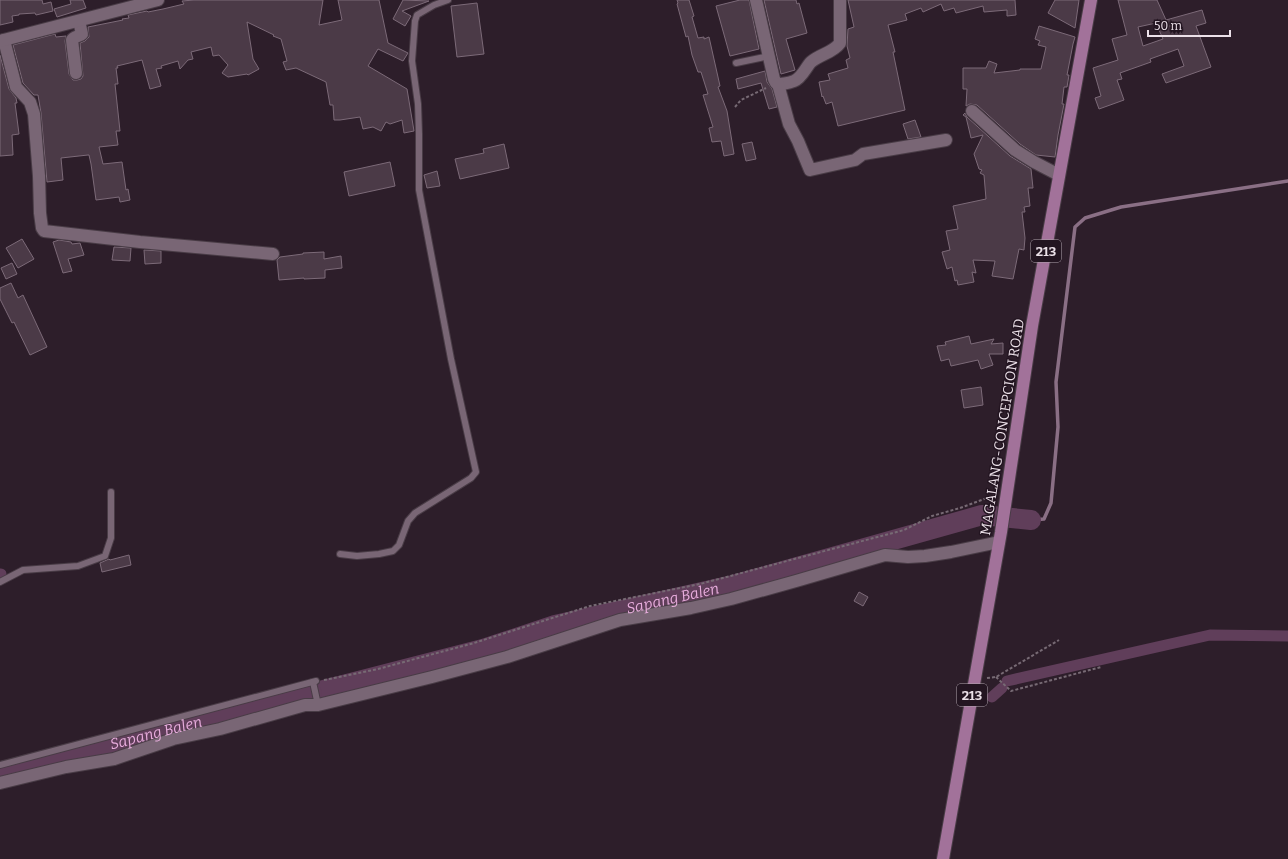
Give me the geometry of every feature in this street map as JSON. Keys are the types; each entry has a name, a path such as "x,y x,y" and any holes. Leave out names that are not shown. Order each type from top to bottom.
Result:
{"main road":[{"name":"MAGALANG-CONCEPCION ROAD","path":"943,859 1000,537 1032,326 1091,0"}],"street":[{"path":"158,0 144,2 2,41 16,87 30,102 34,114 42,228 44,231 140,242 273,254"},
{"path":"756,0 769,56 789,124 810,170 855,160 863,154 946,140"},
{"path":"777,83 795,81 810,63 837,48 840,43 840,0"},
{"path":"76,73 72,40 74,37 82,34 79,21"},
{"path":"972,111 1015,150 1034,162 1060,175"},
{"path":"0,783 66,767 114,758 173,739 220,729 305,705 318,705 432,677 507,657 620,620 691,608 731,599 885,554 908,557 925,556 951,552 1000,537"}],"lane":[{"path":"340,554 357,556 393,551 399,545 408,521 415,513 471,478 476,472 450,359 419,190 418,104 416,80 412,62 415,21 417,15 434,5 448,0"},
{"path":"736,63 769,56"},
{"path":"0,582 23,570 78,566 105,556 111,538 111,492"},
{"path":"0,764 314,681 318,705"}],"path":[{"path":"735,107 742,100 777,83"},
{"path":"314,681 378,669 474,643 590,606 700,584 904,530 932,516 1006,496"},
{"path":"974,680 996,677 1059,640"},
{"path":"996,677 1011,691 1101,666"}],"building":[{"path":"0,0 42,0 43,4 51,2 53,11 36,15 35,13 19,14 12,16 13,22 0,25"},
{"path":"70,0 83,0 86,8 57,17 54,9 71,4"},
{"path":"323,0 319,25 342,20 338,0 379,0 388,43 408,53 403,61 378,49 368,66 407,89 414,131 404,133 402,120 390,124 386,122 381,131 373,127 363,129 360,117 334,120 333,105 330,105 326,82 296,68 286,70 283,62 287,61 281,39 247,22 253,59 259,69 248,75 228,77 222,73 228,65 219,55 213,56 211,47 191,52 193,59 188,60 180,69 178,61 156,69 161,86 150,89 142,60 117,66 118,84 115,84 120,131 116,131 118,145 99,147 103,164 122,162 126,190 128,189 130,200 120,202 119,197 96,200 89,155 61,158 63,180 47,182 38,95 34,95 23,83 13,45 55,34 56,37 66,36 65,41 69,74 73,80 77,80 81,79 83,76 80,43 89,37 88,27 123,20 122,19 129,18 128,15 184,4 182,1"},
{"path":"403,0 429,1 402,11 411,16 405,26 393,19"},
{"path":"677,0 689,0 698,38 704,37 704,39 709,37 720,86 718,87 727,111 734,154 724,156 721,141 712,142 709,128 713,127 703,95 708,94 701,72 698,72 692,55 688,36 686,37"},
{"path":"740,0 749,0 759,49 730,56 716,6"},
{"path":"764,0 796,0 797,4 799,3 807,33 786,39 795,70 781,74"},
{"path":"848,0 1015,0 1016,15 1007,16 1007,10 984,12 983,6 956,13 954,8 944,11 941,4 923,12 921,8 905,14 907,20 888,25 895,52 893,52 905,110 838,126 832,102 826,104 823,96 822,97 819,82 830,80 828,74 848,68 846,60 850,58 847,46 848,29 854,27"},
{"path":"1055,0 1079,0 1075,28 1048,13"},
{"path":"1118,0 1157,0 1166,20 1202,10 1206,23 1196,26 1211,67 1166,83 1162,74 1184,66 1178,49 1150,59 1151,62 1120,73 1122,79 1117,80 1124,100 1099,109 1095,98 1101,96 1093,68 1118,60 1112,39 1127,35","holes":["1156,23 1163,39 1143,46 1138,27"]},
{"path":"477,3 484,54 457,57 451,6"},
{"path":"1039,26 1075,37 1067,75 1069,75 1067,87 1064,87 1062,104 1064,104 1055,157 1036,155 1020,144 977,105 970,104 966,106 967,89 963,89 963,68 986,68 989,61 997,64 994,73 1020,69 1041,69 1046,47 1038,45 1040,41 1035,39"},
{"path":"0,55 9,89 16,98 17,103 15,103 19,134 12,135 13,155 0,156"},
{"path":"765,71 767,82 772,89 777,107 769,109 761,83 738,89 736,79"},
{"path":"965,113 967,117 1010,156 1031,169 1033,188 1028,188 1030,206 1024,207 1025,212 1022,212 1025,238 1024,250 1019,249 1013,279 992,276 995,261 973,260 976,273 972,272 974,282 958,285 957,280 955,281 952,267 947,269 942,252 950,250 946,231 958,229 953,206 986,199 984,175 980,173 982,170 979,169 974,154 983,135 971,138 966,117 963,115"},
{"path":"915,120 921,137 908,139 903,124"},
{"path":"752,142 756,159 746,161 742,144"},
{"path":"504,144 509,168 460,179 455,159 484,153 483,149"},
{"path":"390,162 395,186 349,196 344,172"},
{"path":"437,171 440,186 427,188 424,175"},
{"path":"22,239 34,259 18,268 6,248"},
{"path":"59,240 71,242 72,244 80,243 84,255 68,259 72,271 63,273 53,242"},
{"path":"114,247 131,248 130,261 112,260"},
{"path":"144,250 161,251 161,263 145,264"},
{"path":"324,252 324,259 341,256 342,268 325,270 325,278 279,280 277,260 280,257 303,253"},
{"path":"12,263 17,274 6,279 1,268"},
{"path":"11,283 18,298 23,295 47,347 30,355 14,322 12,323 0,299 0,288"},
{"path":"969,336 971,344 994,339 991,344 1003,343 1003,354 989,354 993,365 981,369 978,360 951,366 949,359 941,361 937,346 946,345 945,342"},
{"path":"981,387 983,405 964,408 961,390"},
{"path":"129,555 131,565 102,572 100,563 109,559"},
{"path":"859,592 868,597 863,606 854,601"}],"waterway":[{"path":"1031,520 1044,519 1051,503 1058,427 1056,382 1075,227 1085,218 1121,207 1288,181"},
{"name":"Sapang Balen","path":"316,692 483,649 555,625 733,585 982,515 1031,520"},
{"path":"1007,681 1210,635 1288,636"},
{"path":"992,697 1002,688"},
{"name":"Sapang Balen","path":"0,773 312,693"}]}
